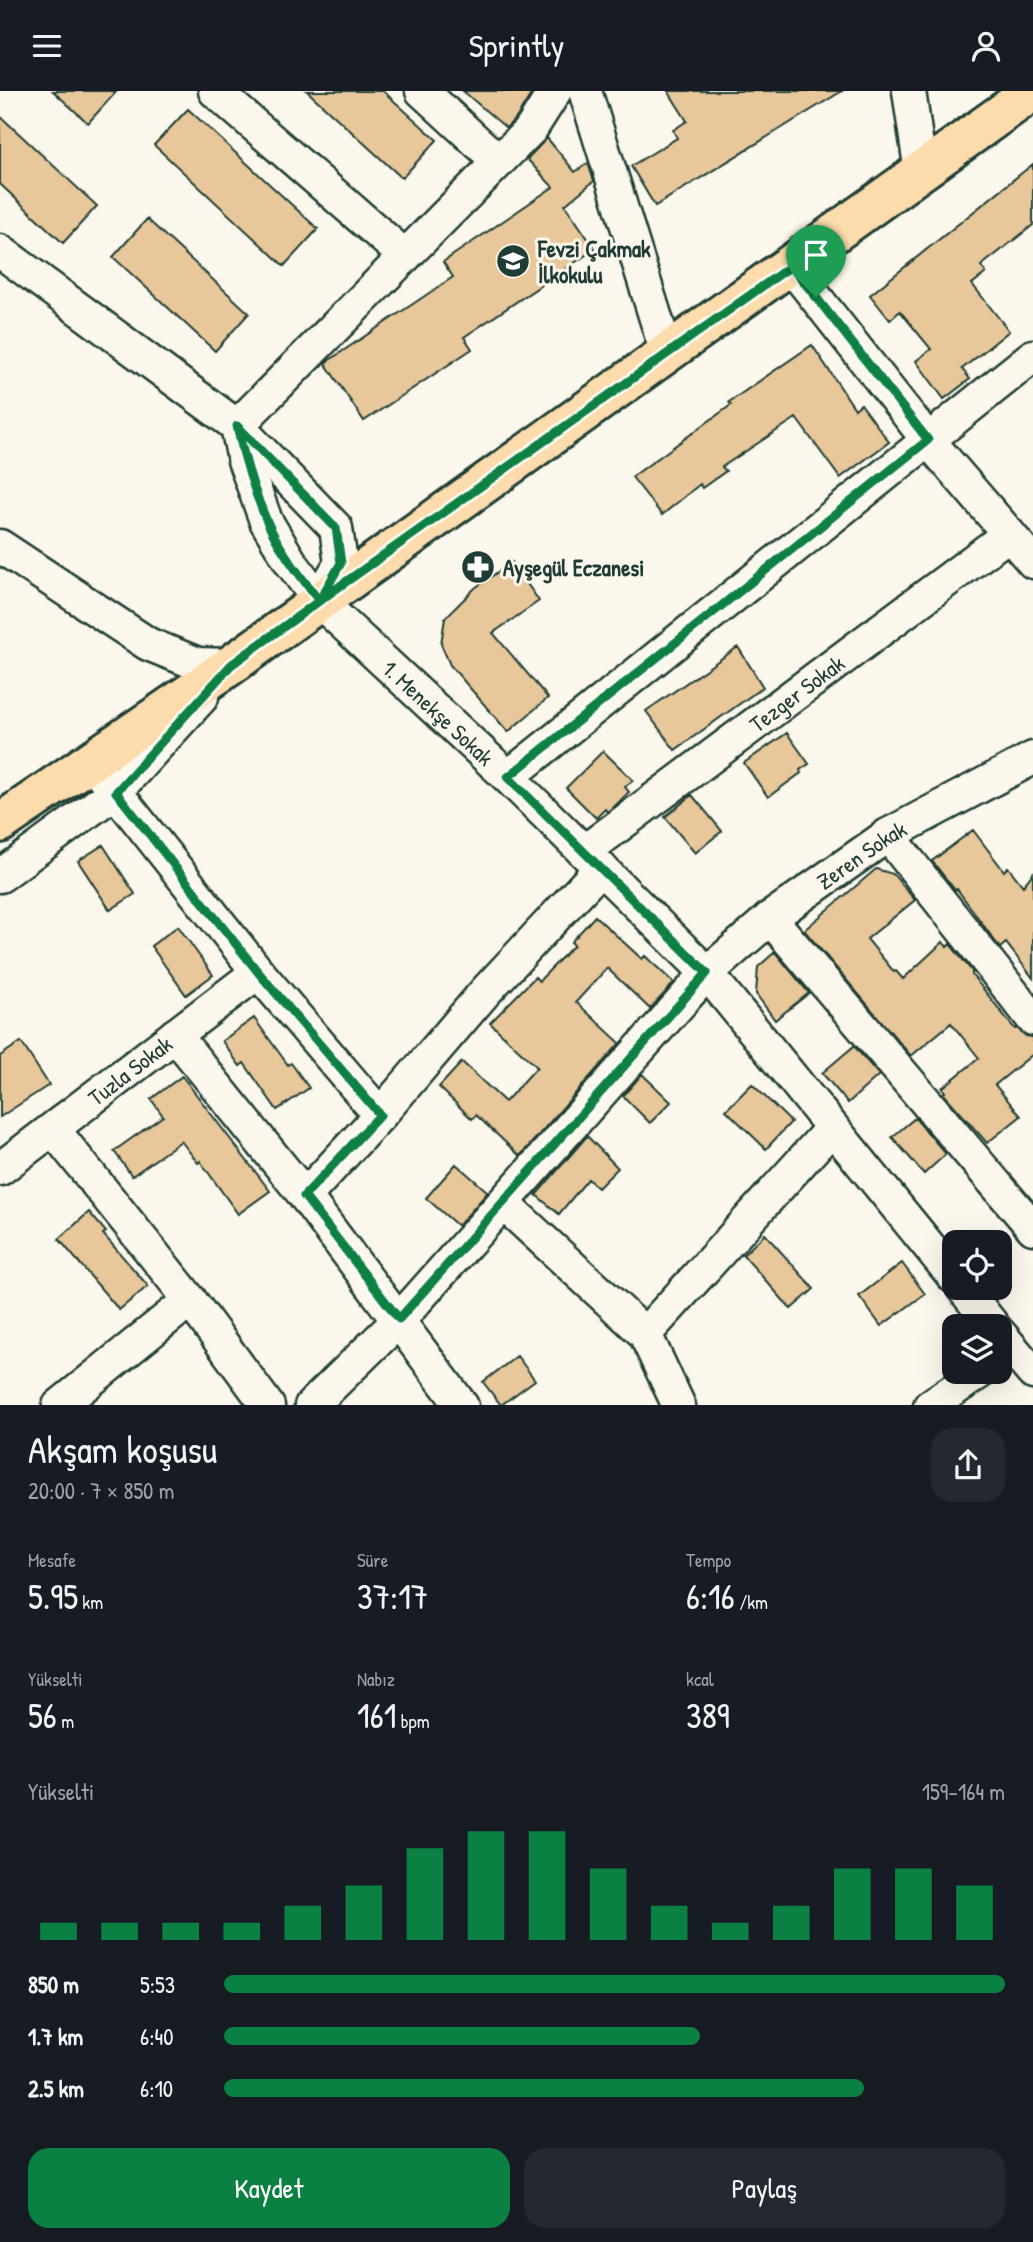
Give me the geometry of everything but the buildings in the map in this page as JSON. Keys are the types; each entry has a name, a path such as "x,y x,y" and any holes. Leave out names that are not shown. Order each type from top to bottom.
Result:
{"main road":[{"path":"0,823 231,665 921,173 1031,98"}],"street":[{"path":"215,91 405,256"},
{"path":"422,91 498,161"},
{"path":"237,426 531,129 555,91"},
{"path":"585,91 667,354"},
{"path":"909,91 921,173"},
{"path":"0,251 237,426 336,528 341,563 319,601"},
{"path":"791,266 928,440 1033,562"},
{"path":"508,777 1033,356"},
{"name":"1. Menekşe Sokak","path":"237,426 244,460 266,521 319,601 508,777 707,973 942,1262"},
{"name":"Tezger Sokak","path":"380,1115 593,859 1009,534"},
{"path":"7,559 148,644 198,664 231,665"},
{"path":"0,876 116,792 231,665"},
{"name":"Zeren Sokak","path":"311,1405 399,1319 707,973 770,918 888,835 1033,758"},
{"path":"91,761 258,972 380,1115 304,1196"},
{"path":"888,835 1033,1019"},
{"path":"770,918 1033,1228"},
{"name":"Tuzla Sokak","path":"0,1169 258,972"},
{"path":"175,1035 304,1196 462,1405"},
{"path":"645,1334 832,1128"},
{"path":"53,1129 190,1300 268,1405"},
{"path":"504,1204 645,1334 669,1401"},
{"path":"59,1405 190,1300"},
{"path":"973,1300 985,1314"},
{"path":"930,1405 962,1384"}],"place":[{"name":"Fevzi Çakmak İlkokulu","path":"513,261"},
{"name":"Ayşegül Eczanesi","path":"478,567"}],"route":[{"path":"816,297 791,266 319,601 266,521 244,460 237,426 336,528 341,563 319,601 231,665 116,792 258,972 380,1115 304,1196 399,1319 707,973 508,777 928,440 816,297"}]}
